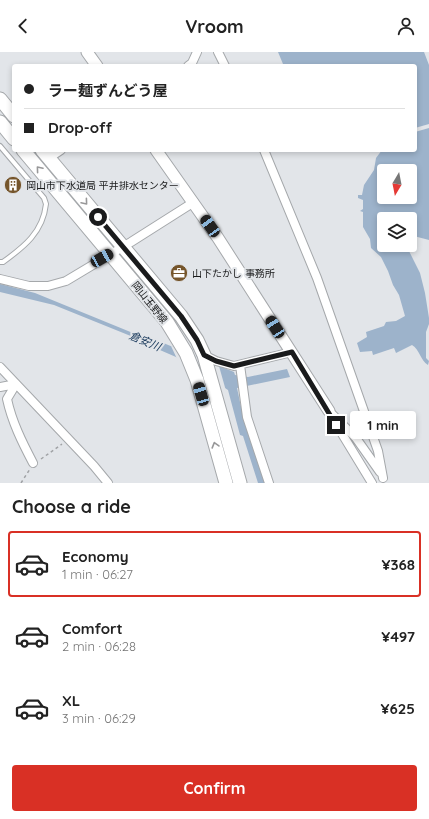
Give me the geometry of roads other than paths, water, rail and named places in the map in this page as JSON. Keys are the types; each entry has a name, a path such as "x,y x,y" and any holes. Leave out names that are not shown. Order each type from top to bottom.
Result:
{"main road":[{"path":"0,99 12,114"},
{"path":"0,122 12,137"},
{"name":"岡山玉野線","path":"25,152 167,322 186,352 197,380 226,483"},
{"name":"岡山玉野線","path":"46,154 181,316 197,340 205,358 214,386 240,483"}],"street":[{"path":"87,52 95,64"},
{"path":"191,64 197,52"},
{"path":"218,52 224,64"},
{"path":"157,152 194,202 292,352 372,483"},
{"path":"265,152 317,278 378,451 384,480"},
{"path":"0,278 29,286 48,286 66,281 194,202"},
{"path":"205,358 230,365 240,365 292,352"},
{"path":"240,365 241,387 246,417 269,483"},
{"path":"0,367 94,466 108,483"},
{"path":"0,387 16,384"},
{"path":"16,384 7,399 8,404 20,438 33,463"},
{"path":"329,411 360,443 372,458 384,480"}],"lane":[{"path":"0,146 44,198 46,204 32,238 25,247 3,262 0,262"}],"water":[{"path":"278,52 424,52 429,65 429,124 417,127 417,64 283,64"},
{"path":"429,128 429,240 417,237 417,212 377,212 377,252 410,252 420,273 429,318 429,324 426,332 426,358 429,361 428,365 412,345 396,353 394,348 373,355 372,351 360,352 357,343 367,337 366,332 384,326 386,322 396,321 405,316 399,295 393,285 388,271 381,257 371,248 370,239 363,227 363,212 360,211 363,209 363,200 358,198 358,195 362,195 364,185 374,170 376,158 380,152 417,152 417,131"},
{"name":"倉安川","path":"0,284 35,293 155,342 156,340 234,372 235,375 248,377 287,369 290,377 237,388 243,416 266,483 258,483 243,436 240,435 228,390 176,357 153,347 153,345 54,305 0,292"}],"place":[{"name":"岡山市下水道局 平井排水センター","path":"13,185"},
{"name":"山下たかし 事務所","path":"179,273"}]}
